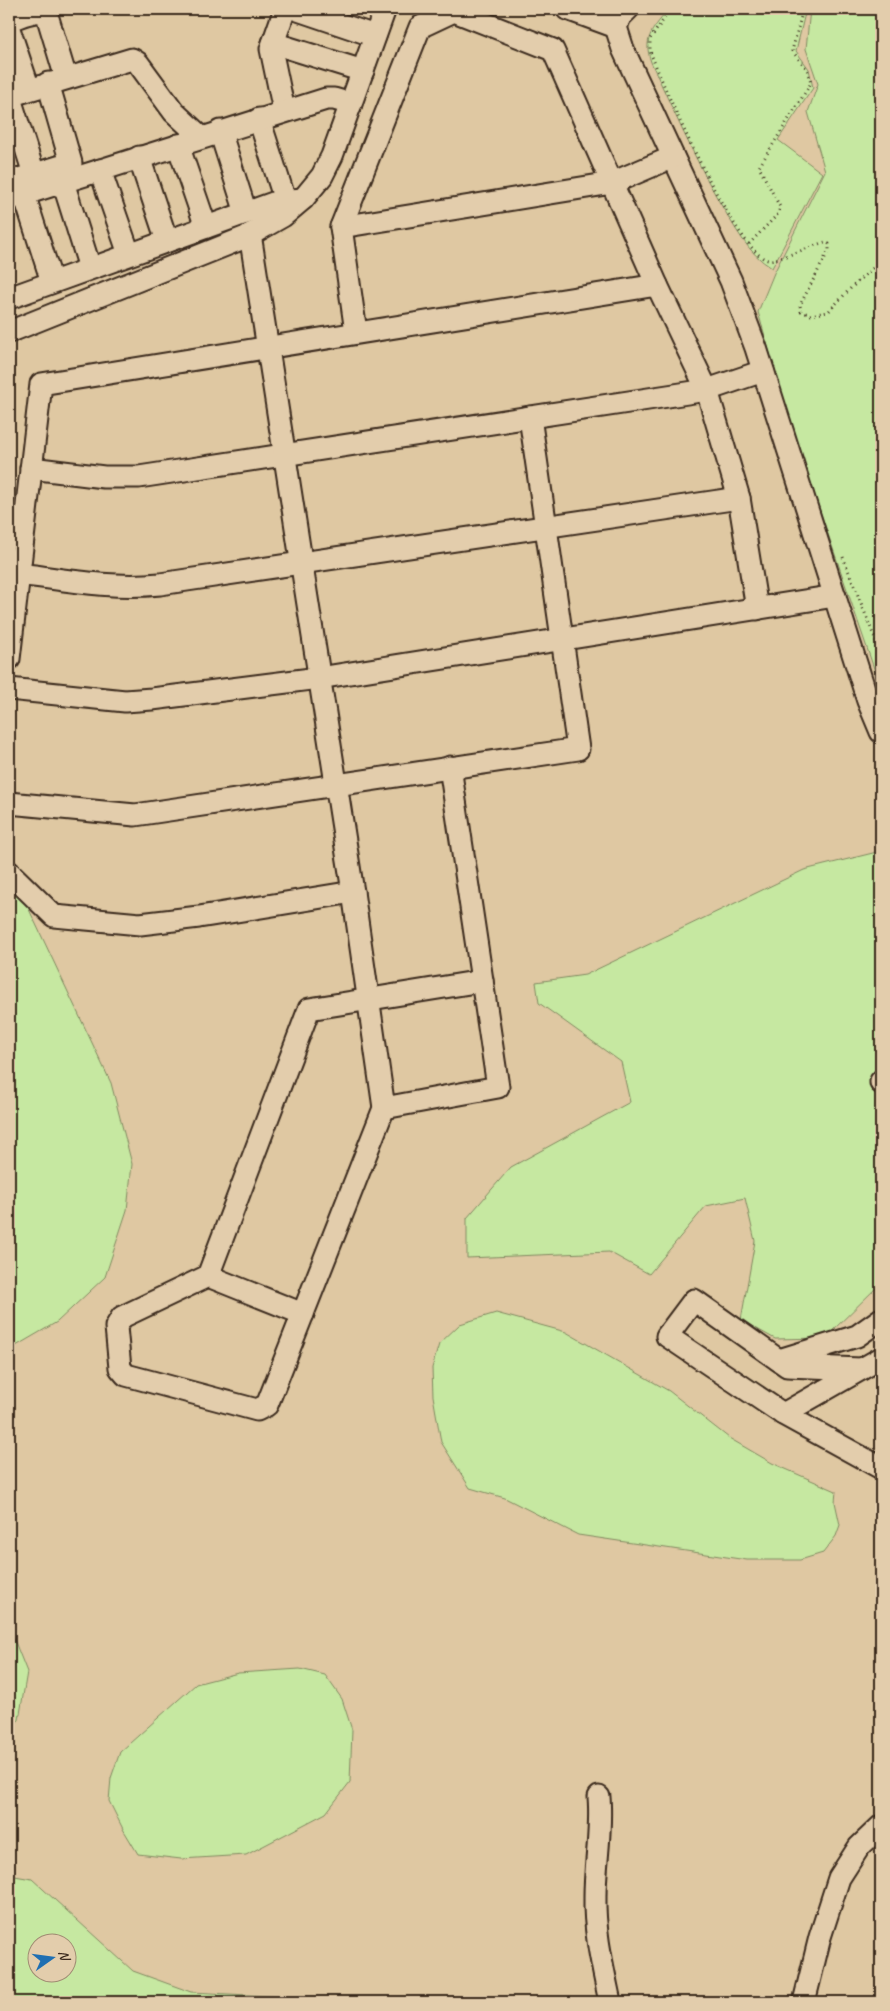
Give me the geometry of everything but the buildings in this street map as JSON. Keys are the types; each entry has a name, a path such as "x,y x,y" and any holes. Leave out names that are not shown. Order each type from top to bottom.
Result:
{"street":[{"path":"284,9 271,49 284,111"},
{"path":"295,9 375,36"},
{"path":"9,332 250,234 283,216 294,199 322,176 351,104 385,9"},
{"path":"567,9 616,27"},
{"path":"628,9 620,17 616,27 623,49 732,281 764,371 868,701 881,732"},
{"path":"356,332 341,227 420,27 454,10 553,50 657,286 707,390 739,498 757,608"},
{"path":"9,20 38,11 47,15 32,88 34,174"},
{"path":"9,29 32,88 71,163 34,174 14,192"},
{"path":"273,43 363,71"},
{"path":"32,88 132,59 138,63 174,112 211,134 246,213"},
{"path":"14,192 63,182 326,99 334,99 351,104"},
{"path":"259,119 294,199"},
{"path":"178,145 206,227"},
{"path":"140,157 166,241"},
{"path":"341,227 612,183 673,157"},
{"path":"100,170 129,254"},
{"path":"63,182 90,268"},
{"path":"14,192 52,282"},
{"path":"11,291 52,282 246,213 294,199"},
{"path":"250,234 353,892 368,1000 384,1108 267,1405 258,1410 126,1375 120,1368 116,1327 122,1317 208,1276 310,1009 368,1000 482,981"},
{"path":"9,659 41,384 356,332 657,286"},
{"path":"31,468 104,478 139,478 707,390 764,371"},
{"path":"9,803 135,815 578,748 530,417"},
{"path":"19,574 129,587 739,498"},
{"path":"9,688 125,701 319,678 835,596"},
{"path":"384,1108 498,1087 450,768"},
{"path":"9,872 54,916 140,924 199,917 353,892"},
{"path":"208,1276 303,1314"},
{"path":"861,1369 787,1366 694,1300 666,1336 783,1414 881,1468"},
{"path":"779,1360 857,1336 881,1319"},
{"path":"783,1414 881,1358"},
{"path":"599,1797 601,1818 595,1897 596,1928 610,2002"},
{"path":"804,2002 820,1937 839,1878 859,1847 881,1826"}],"path":[{"path":"671,9 650,38 650,51 692,147 739,231 758,255 768,260 778,260 805,248 826,242 829,244 829,250 800,305 801,312 810,315 828,312 873,268 881,265"},
{"path":"749,244 778,214 780,207 759,167 811,83 807,69 792,51 803,9"},
{"path":"841,553 853,578 881,654"}],"green space":[{"path":"669,9 806,9 796,51 809,69 813,88 778,140 822,173 772,268 755,255 736,230 710,186 651,62 648,46 651,33"},
{"path":"810,9 881,9 881,689 791,426 758,312 774,273 825,171 808,112 818,84 806,49"},
{"path":"881,851 881,1283 825,1338 775,1339 741,1320 755,1241 745,1198 706,1206 649,1274 609,1252 467,1258 467,1218 511,1167 630,1102 621,1062 539,1003 536,982 585,975 804,870"},
{"path":"9,867 111,1083 132,1164 127,1210 105,1277 57,1322 9,1350"},
{"path":"496,1313 566,1332 669,1391 729,1438 772,1463 836,1491 835,1502 840,1525 836,1536 823,1553 800,1560 747,1560 578,1535 505,1498 470,1488 441,1442 433,1396 432,1368 439,1344 460,1324"},
{"path":"9,1627 27,1672 19,1720 9,1727"},
{"path":"300,1669 325,1675 342,1699 352,1730 350,1782 326,1813 246,1855 181,1859 138,1854 109,1801 111,1778 120,1752 196,1684 238,1673"},
{"path":"9,1875 32,1879 133,1971 191,1992 382,2002 9,2002"}]}
